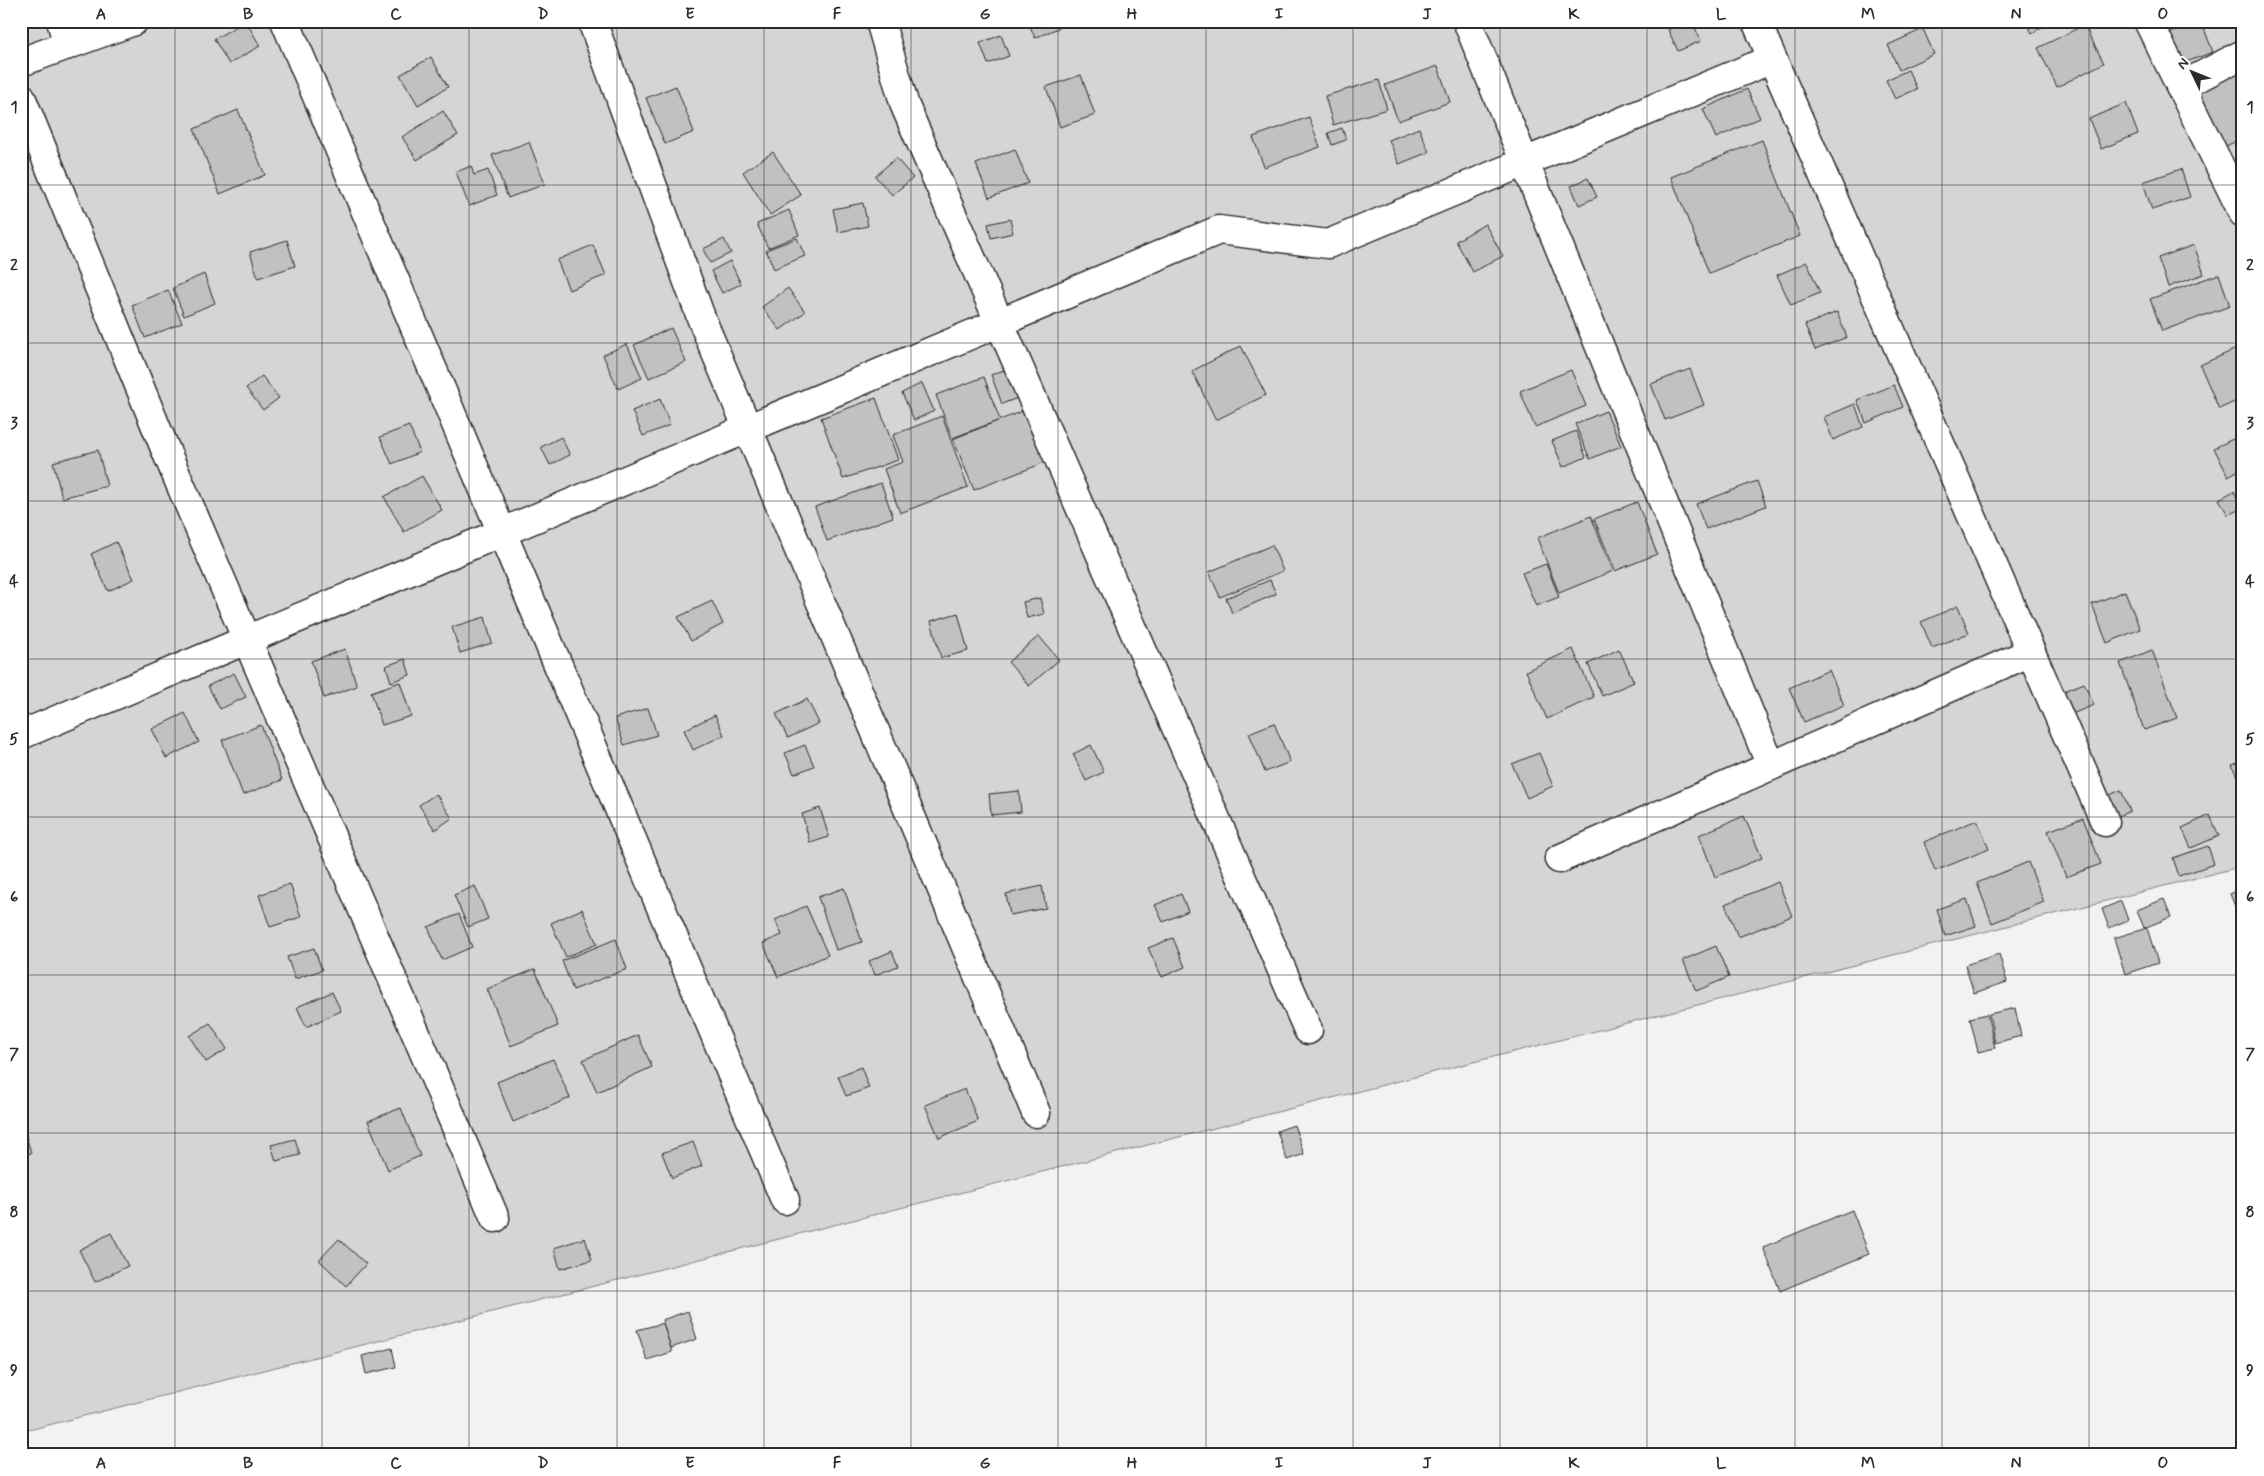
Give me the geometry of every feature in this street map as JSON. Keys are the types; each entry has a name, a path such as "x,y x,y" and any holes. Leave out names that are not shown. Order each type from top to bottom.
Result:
{"street":[{"path":"21,62 64,33 134,21"},
{"path":"285,21 785,1200"},
{"path":"592,21 702,320 1036,1113"},
{"path":"880,21 905,106 1308,1030"},
{"path":"1467,21 1771,766"},
{"path":"1756,21 2105,822"},
{"path":"2148,21 2243,213"},
{"path":"2180,87 2243,54"},
{"path":"21,735 1219,230 1328,244 1772,59"},
{"path":"21,97 166,451 495,1218"},
{"path":"1560,858 2031,652"}],"shaded area":[{"path":"21,21 2243,21 2243,866 21,1432"}],"building":[{"path":"246,21 260,46 229,64 214,39"},
{"path":"1028,21 1074,21 1035,38"},
{"path":"1282,21 1298,21 1285,27"},
{"path":"1687,21 1692,21 1701,41 1678,51 1668,30"},
{"path":"2025,21 2052,21 2032,33"},
{"path":"2201,21 2213,52 2178,65 2166,34"},
{"path":"2084,25 2104,63 2057,87 2038,48"},
{"path":"1923,29 1934,54 1899,70 1888,45"},
{"path":"1001,35 1009,56 988,64 980,43"},
{"path":"431,57 448,87 418,105 400,75"},
{"path":"1438,66 1450,102 1398,121 1385,85"},
{"path":"2243,69 2243,138 2226,146 2199,91"},
{"path":"1908,70 1917,89 1895,99 1886,80"},
{"path":"1081,75 1095,115 1060,127 1046,87"},
{"path":"1379,80 1387,109 1333,125 1325,96"},
{"path":"676,86 694,132 665,144 646,98"},
{"path":"1747,89 1760,118 1716,138 1703,109"},
{"path":"2126,103 2138,134 2101,149 2089,119"},
{"path":"238,110 265,175 220,194 194,129"},
{"path":"443,111 458,135 417,160 402,137"},
{"path":"1309,117 1320,147 1264,167 1253,137"},
{"path":"1342,128 1346,140 1332,145 1328,133"},
{"path":"1419,128 1429,152 1399,164 1389,140"},
{"path":"1762,140 1800,236 1709,273 1671,177"},
{"path":"529,142 545,184 508,198 492,155"},
{"path":"1015,149 1028,183 989,198 976,164"},
{"path":"773,152 801,195 770,215 743,172"},
{"path":"896,158 913,178 892,195 875,176"},
{"path":"471,166 474,175 488,170 497,195 469,206 456,172"},
{"path":"2181,169 2190,197 2152,210 2143,182"},
{"path":"1588,178 1597,197 1579,205 1571,186"},
{"path":"863,203 868,226 838,232 833,209"},
{"path":"789,210 799,235 768,248 757,224"},
{"path":"1010,219 1013,233 991,238 988,224"},
{"path":"1485,224 1503,256 1473,272 1456,241"},
{"path":"797,238 805,256 774,269 766,250"},
{"path":"724,239 731,253 710,263 703,249"},
{"path":"287,240 295,266 258,278 250,252"},
{"path":"593,245 606,275 569,290 557,260"},
{"path":"2194,245 2204,274 2168,287 2158,258"},
{"path":"730,261 741,284 722,293 711,271"},
{"path":"1807,262 1820,293 1791,305 1777,275"},
{"path":"204,274 215,303 184,316 173,288"},
{"path":"2219,274 2230,306 2162,331 2150,299"},
{"path":"788,288 805,312 780,330 762,307"},
{"path":"168,290 182,323 145,338 132,305"},
{"path":"1837,312 1847,337 1815,350 1805,325"},
{"path":"671,328 686,362 649,378 634,345"},
{"path":"627,344 642,378 618,389 603,355"},
{"path":"1241,346 1266,395 1216,420 1192,371"},
{"path":"2243,346 2243,398 2219,409 2200,365"},
{"path":"1014,366 1025,395 1002,404 991,375"},
{"path":"1690,369 1704,405 1665,420 1651,384"},
{"path":"1571,370 1586,406 1535,427 1520,391"},
{"path":"262,376 279,398 263,410 246,388"},
{"path":"984,377 1000,420 952,438 936,395"},
{"path":"922,383 934,411 914,420 902,393"},
{"path":"1894,385 1903,407 1866,423 1857,400"},
{"path":"876,398 898,460 843,479 821,418"},
{"path":"660,399 670,425 643,436 632,411"},
{"path":"1855,404 1863,427 1833,440 1824,417"},
{"path":"1030,408 1051,460 974,490 953,439"},
{"path":"1606,411 1621,446 1590,459 1575,424"},
{"path":"942,416 968,487 900,513 884,469 903,462 893,435"},
{"path":"409,426 420,452 392,464 380,437"},
{"path":"1576,431 1586,457 1563,467 1552,441"},
{"path":"2243,432 2243,451 2235,436"},
{"path":"561,437 570,455 550,465 541,447"},
{"path":"2235,438 2243,453 2243,468 2228,476 2214,448"},
{"path":"98,450 107,486 62,498 53,462"},
{"path":"422,476 442,510 404,532 384,497"},
{"path":"1757,481 1766,506 1706,529 1696,504"},
{"path":"881,483 893,517 827,541 815,507"},
{"path":"2234,491 2242,508 2228,515 2219,499"},
{"path":"1637,502 1657,554 1615,571 1594,519"},
{"path":"1591,516 1613,571 1559,593 1537,538"},
{"path":"116,542 134,579 108,591 91,554"},
{"path":"1272,545 1283,571 1220,597 1209,572"},
{"path":"1546,564 1559,597 1536,606 1522,573"},
{"path":"1270,580 1276,594 1232,613 1226,598"},
{"path":"2125,591 2140,629 2107,643 2092,604"},
{"path":"1040,598 1044,614 1027,618 1023,602"},
{"path":"712,601 723,624 691,641 678,617"},
{"path":"1958,606 1969,633 1932,648 1921,622"},
{"path":"2243,609 2243,630 2236,611"},
{"path":"958,613 968,651 941,658 931,621"},
{"path":"485,617 492,643 460,653 452,627"},
{"path":"1039,636 1059,660 1029,686 1008,662"},
{"path":"345,649 357,686 324,698 311,661"},
{"path":"1573,649 1594,697 1547,719 1526,671"},
{"path":"1619,649 1634,682 1602,696 1588,664"},
{"path":"2152,650 2177,718 2144,730 2120,663"},
{"path":"405,659 410,675 391,682 386,666"},
{"path":"1829,670 1844,705 1804,722 1789,688"},
{"path":"234,673 246,697 220,709 208,686"},
{"path":"400,682 411,716 382,725 371,692"},
{"path":"2084,683 2094,705 2067,716 2057,694"},
{"path":"807,699 819,723 788,738 776,714"},
{"path":"648,708 657,735 624,745 615,718"},
{"path":"185,713 199,742 166,758 152,729"},
{"path":"715,715 724,735 693,750 684,730"},
{"path":"1274,723 1290,762 1265,772 1249,733"},
{"path":"261,725 282,780 243,795 222,740"},
{"path":"805,745 814,766 794,774 785,753"},
{"path":"1091,745 1104,772 1086,781 1073,754"},
{"path":"1539,753 1553,786 1527,798 1512,764"},
{"path":"2243,761 2243,790 2232,765"},
{"path":"2121,790 2130,811 2109,820 2101,799"},
{"path":"1019,791 1021,812 991,815 989,794"},
{"path":"436,794 452,818 435,830 419,805"},
{"path":"820,808 829,837 810,843 802,814"},
{"path":"2210,815 2219,836 2191,848 2182,828"},
{"path":"1744,816 1762,858 1715,877 1699,835"},
{"path":"2083,818 2101,864 2066,877 2048,831"},
{"path":"1977,820 1989,849 1935,871 1924,842"},
{"path":"2208,846 2214,864 2179,876 2173,858"},
{"path":"2028,862 2044,902 1992,923 1977,883"},
{"path":"1778,882 1792,916 1738,937 1725,904"},
{"path":"290,884 301,917 270,927 259,895"},
{"path":"475,886 488,919 468,927 454,895"},
{"path":"1042,886 1046,908 1010,915 1006,894"},
{"path":"844,888 862,942 836,950 818,897"},
{"path":"2243,888 2243,909 2237,911 2230,894"},
{"path":"1181,894 1188,911 1163,922 1155,905"},
{"path":"1967,899 1976,926 1945,936 1937,909"},
{"path":"2164,899 2171,917 2144,928 2137,910"},
{"path":"2121,901 2128,920 2109,928 2102,909"},
{"path":"806,906 828,955 778,977 763,943 782,935 775,920"},
{"path":"582,909 597,944 566,957 551,923"},
{"path":"459,914 472,947 442,960 428,927"},
{"path":"2147,928 2158,963 2125,974 2114,938"},
{"path":"1173,938 1185,967 1162,977 1148,948"},
{"path":"616,939 627,969 573,990 562,961"},
{"path":"1716,946 1729,977 1696,991 1683,960"},
{"path":"314,948 322,970 295,979 287,957"},
{"path":"892,951 898,966 875,975 869,961"},
{"path":"1999,954 2007,982 1974,993 1965,965"},
{"path":"535,969 558,1026 511,1046 487,989"},
{"path":"332,992 341,1011 306,1027 297,1007"},
{"path":"2015,1008 2021,1036 1995,1043 1989,1014"},
{"path":"1987,1014 1995,1048 1978,1052 1970,1018"},
{"path":"210,1023 227,1049 206,1062 189,1036"},
{"path":"638,1035 652,1067 597,1092 583,1060"},
{"path":"553,1059 570,1098 513,1122 497,1082"},
{"path":"861,1067 869,1088 846,1096 838,1076"},
{"path":"965,1089 978,1121 939,1138 925,1105"},
{"path":"401,1108 420,1156 388,1170 368,1121"},
{"path":"23,1125 31,1153 21,1155 21,1126"},
{"path":"1294,1125 1304,1154 1287,1160 1277,1131"},
{"path":"295,1139 300,1155 276,1161 271,1145"},
{"path":"693,1142 702,1166 672,1178 662,1153"},
{"path":"1852,1210 1869,1254 1780,1291 1763,1247"},
{"path":"111,1233 128,1266 95,1282 79,1250"},
{"path":"585,1238 592,1260 560,1269 554,1248"},
{"path":"339,1239 366,1264 346,1286 319,1260"},
{"path":"688,1311 697,1339 671,1348 662,1320"},
{"path":"663,1323 672,1352 647,1360 637,1330"},
{"path":"392,1348 396,1367 366,1374 362,1356"}]}
